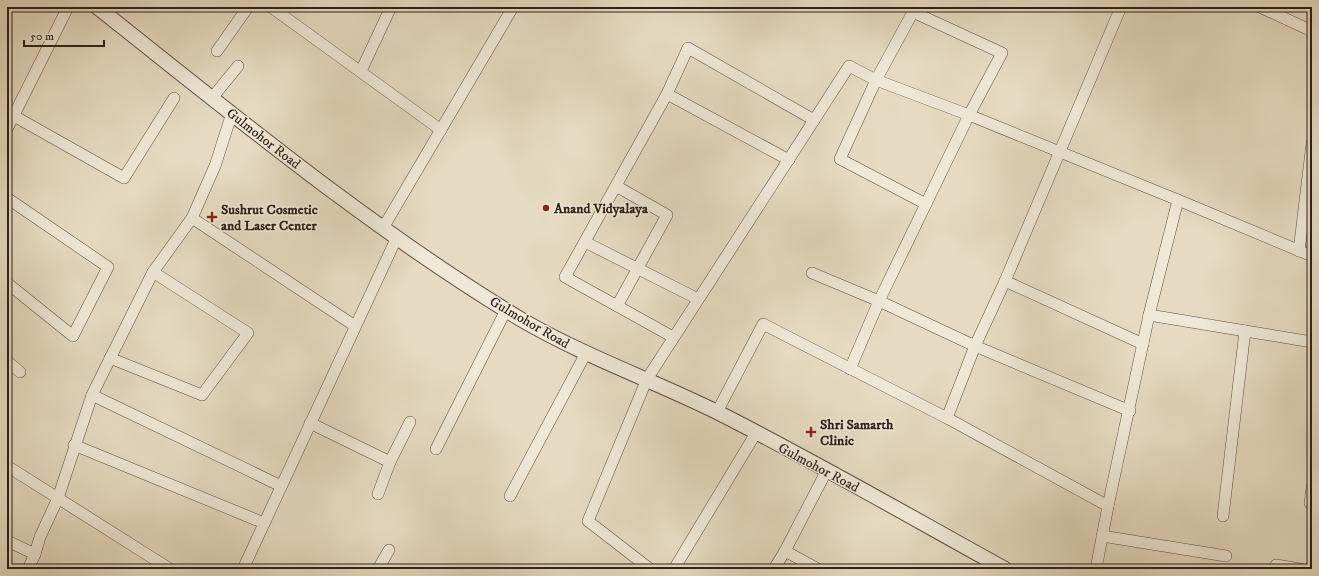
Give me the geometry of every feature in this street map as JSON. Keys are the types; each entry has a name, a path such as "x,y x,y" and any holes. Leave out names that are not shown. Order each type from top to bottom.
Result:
{"street":[{"path":"7,129 68,7"},
{"name":"Gulmohor Road","path":"97,7 232,113 281,154 383,228 472,289 506,310 586,354 646,379 717,412 827,470 1005,569"},
{"path":"218,51 248,7"},
{"path":"361,71 391,7"},
{"path":"383,228 513,7"},
{"path":"947,418 975,346 1005,281 1058,152 1121,7"},
{"path":"1260,7 1312,31"},
{"path":"274,8 441,130"},
{"path":"850,369 879,301 926,204 969,115 1002,53 913,12 876,80 840,159 926,204"},
{"path":"673,338 565,277 667,94 688,48 814,120"},
{"path":"212,98 238,66"},
{"path":"650,569 588,521 646,379 849,66 876,80 969,115 1312,256"},
{"path":"667,94 789,160"},
{"path":"14,116 124,178 174,98"},
{"path":"28,569 35,554 40,537 58,498 74,445 92,395 153,272 192,218 215,166 232,113"},
{"path":"1299,251 1312,143"},
{"path":"616,186 667,215 617,306"},
{"path":"7,198 108,267 74,336 7,283"},
{"path":"1096,569 1149,315 1178,200"},
{"path":"192,218 355,326"},
{"path":"243,569 397,237"},
{"path":"585,242 698,299"},
{"path":"110,358 202,395 248,333 153,272"},
{"path":"812,273 879,301 975,346 1130,411"},
{"path":"1005,281 1143,344"},
{"path":"436,449 506,310"},
{"path":"1149,315 1312,342"},
{"path":"717,412 763,324 947,418 1108,506"},
{"path":"1223,516 1245,331"},
{"path":"510,496 586,354"},
{"path":"7,361 20,372"},
{"path":"92,395 281,486"},
{"path":"378,494 390,462 410,422"},
{"path":"310,424 390,462"},
{"path":"674,569 756,433"},
{"path":"74,445 264,522"},
{"path":"7,466 170,569"},
{"path":"774,569 785,551 827,470"},
{"path":"1312,487 1310,503 1312,504"},
{"path":"1102,536 1226,556"},
{"path":"7,541 35,554"},
{"path":"378,569 389,550"},
{"path":"785,551 818,569"},
{"path":"1276,565 1300,569"}],"place":[{"name":"Anand Vidyalaya","path":"546,208"},
{"name":"Sushrut Cosmetic and Laser Center","path":"212,217"},
{"name":"Shri Samarth Clinic","path":"811,432"}]}
